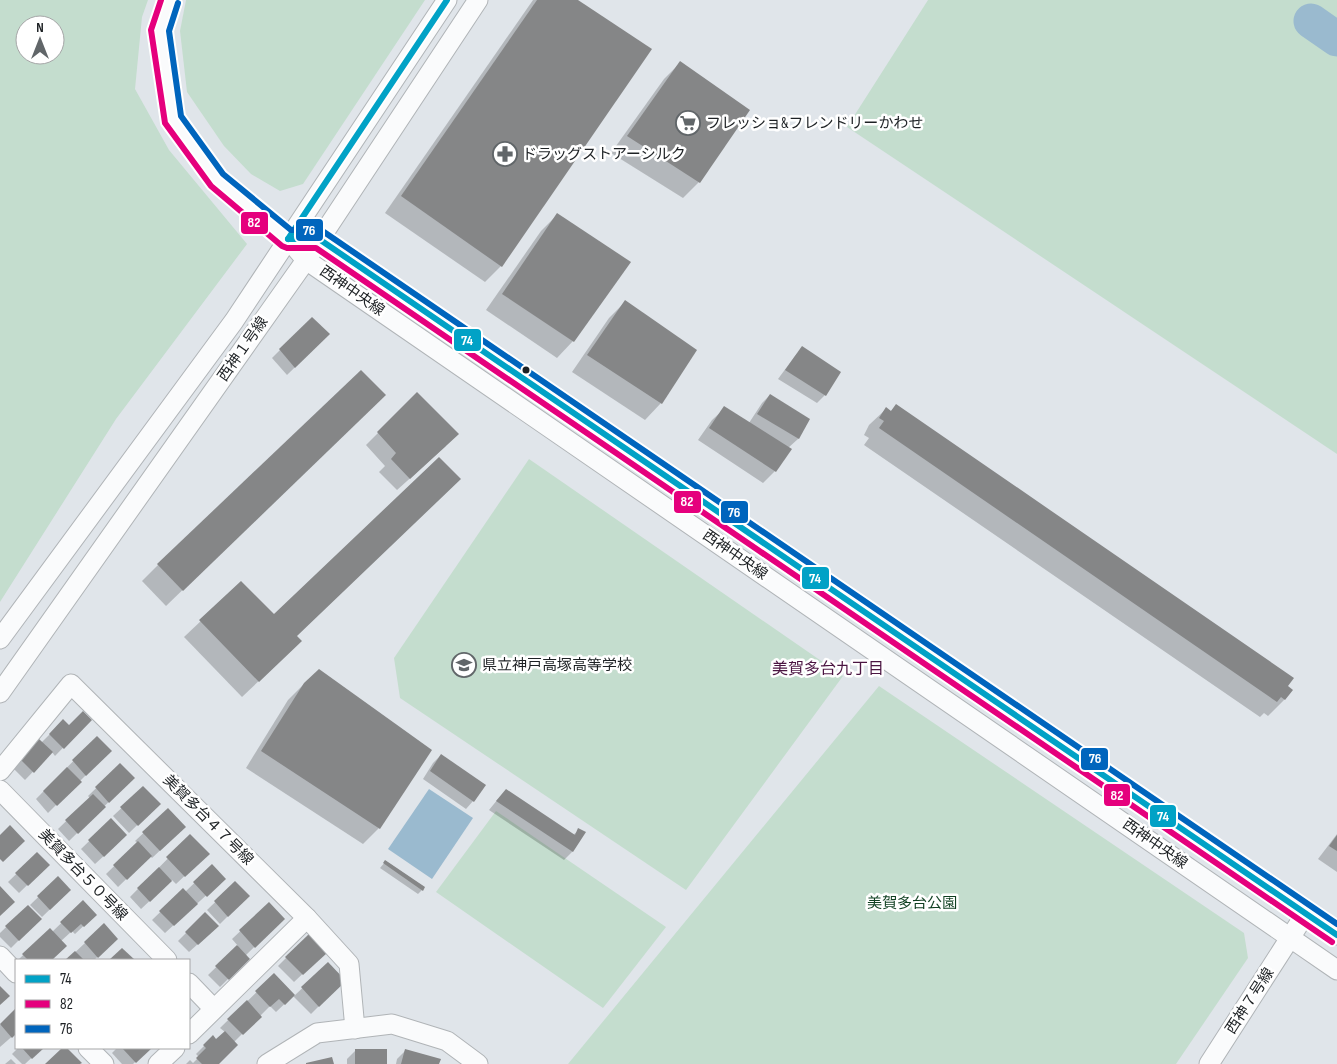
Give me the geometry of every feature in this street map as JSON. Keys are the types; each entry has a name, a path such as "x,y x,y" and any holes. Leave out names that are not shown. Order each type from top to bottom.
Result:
{"street":[{"name":"西神中央線","path":"170,0 160,30 174,119 217,180 288,239 306,260 1337,970"},
{"name":"西神１号線","path":"0,640 234,321 447,0"},
{"name":"西神１号線","path":"0,693 306,260 478,0"},
{"path":"288,239 319,239"},
{"name":"西神中央線","path":"319,239 1337,935"},
{"name":"美賀多台４７号線","path":"0,771 71,684 307,918"},
{"name":"美賀多台５０号線","path":"0,790 166,959"},
{"name":"西神７号線","path":"1209,1064 1306,913"},
{"path":"190,1033 307,918 348,964 355,1029"},
{"path":"0,956 15,972"},
{"path":"190,984 214,1009"},
{"path":"267,1064 317,1033 392,1024 447,1041 478,1064"},
{"path":"89,1049 104,1064"},
{"path":"158,1064 174,1049"}],"green space":[{"path":"0,0 148,0 142,17 135,89 169,150 247,244 116,419 0,602"},
{"path":"186,0 425,0 303,184 280,191 251,174 224,146 187,92 180,31"},
{"path":"928,0 1337,0 1337,454 847,127"},
{"path":"529,459 843,676 686,890 400,698 394,658"},
{"name":"美賀多台公園","path":"879,686 1244,933 1248,958 1176,1064 568,1064"},
{"path":"496,811 666,927 603,1008 436,892"}],"water":[{"path":"429,789 473,818 432,879 388,849"}],"building":[{"path":"537,0 578,0 652,49 502,267 401,196"},
{"path":"680,61 750,110 700,183 627,136"},
{"path":"557,213 631,262 574,342 502,294"},
{"path":"625,300 697,350 662,404 587,355"},
{"path":"312,317 330,334 295,368 279,349"},
{"path":"802,346 841,372 826,396 785,370"},
{"path":"361,370 386,395 183,591 157,564"},
{"path":"417,392 459,434 410,479 391,459 396,453 377,432"},
{"path":"770,394 810,419 799,439 757,414"},
{"path":"896,404 1294,678 1288,686 1293,690 1285,700 1281,697 1277,702 879,428 884,421 879,418 886,407 891,411"},
{"path":"724,406 792,449 776,472 709,428"},
{"path":"439,457 461,479 297,636 302,641 259,682 199,620 241,581 274,614"},
{"path":"319,669 432,750 380,829 261,751 304,683"},
{"path":"83,711 92,720 64,749 49,734 63,719 69,725"},
{"path":"97,736 112,751 86,776 72,760"},
{"path":"39,739 53,752 34,773 20,759"},
{"path":"441,754 486,785 474,802 430,771"},
{"path":"120,763 135,778 109,803 95,787"},
{"path":"67,767 82,782 57,806 43,791"},
{"path":"143,786 161,804 138,826 120,807"},
{"path":"506,789 575,835 578,828 586,832 573,852 496,801"},
{"path":"93,794 106,807 78,834 65,820"},
{"path":"168,808 186,827 160,851 142,832"},
{"path":"111,818 127,835 104,857 88,840"},
{"path":"10,825 25,841 3,862 0,859 0,835"},
{"path":"190,834 210,854 185,877 166,857"},
{"path":"1337,835 1337,851 1329,846"},
{"path":"138,841 152,856 127,880 113,865"},
{"path":"37,852 50,865 28,886 15,873"},
{"path":"385,860 425,887 423,891 383,863"},
{"path":"212,864 226,879 207,897 193,882"},
{"path":"159,867 172,881 150,902 137,888"},
{"path":"58,876 71,890 50,910 37,896"},
{"path":"235,881 250,896 228,917 214,901"},
{"path":"0,886 15,902 0,916"},
{"path":"183,888 198,904 174,926 159,911"},
{"path":"83,900 97,915 84,927 81,924 71,933 60,922"},
{"path":"269,902 285,919 255,948 239,930"},
{"path":"28,905 42,919 19,941 5,926"},
{"path":"205,912 219,926 198,945 185,932"},
{"path":"104,923 118,939 98,958 84,942"},
{"path":"50,928 67,946 53,959 27,959 22,954"},
{"path":"309,934 327,953 303,975 285,957"},
{"path":"237,945 250,959 229,980 215,966"},
{"path":"122,948 134,959 110,959"},
{"path":"75,951 83,959 66,959"},
{"path":"328,962 346,981 319,1007 301,987"},
{"path":"274,973 295,995 285,1005 279,999 270,1007 255,991"},
{"path":"0,986 10,996 0,1005"},
{"path":"247,1000 262,1017 243,1035 227,1019"},
{"path":"15,1009 15,1035 12,1038 0,1024"},
{"path":"225,1031 238,1045 219,1064 202,1064 196,1058 206,1048 203,1045 213,1035 216,1039"},
{"path":"23,1049 43,1049 32,1059"},
{"path":"61,1049 68,1049 82,1063 80,1064 45,1064"},
{"path":"123,1049 151,1049 136,1063"},
{"path":"355,1049 387,1049 387,1064 355,1064"},
{"path":"405,1049 441,1059 439,1064 401,1064"},
{"path":"332,1057 334,1064 306,1064 306,1063"}],"waterway":[{"path":"1311,21 1337,39"}],"transit line":[{"name":"82","path":"161,0 151,30 165,123 211,186 282,246 287,248 316,248 1332,942"},
{"name":"74","path":"288,239 447,0"},
{"name":"76","path":"178,3 169,31 181,116 223,174 291,230 319,230 324,232 1337,924"},
{"name":"74","path":"288,239 319,239 1337,935"}],"place":[{"name":"フレッショ&フレンドリーかわせ","path":"688,123"},
{"name":"ドラッグストアーシルク","path":"505,154"},
{"name":"県立神戸高塚高等学校","path":"464,665"}],"district":[{"name":"美賀多台九丁目","path":"828,669"}]}
